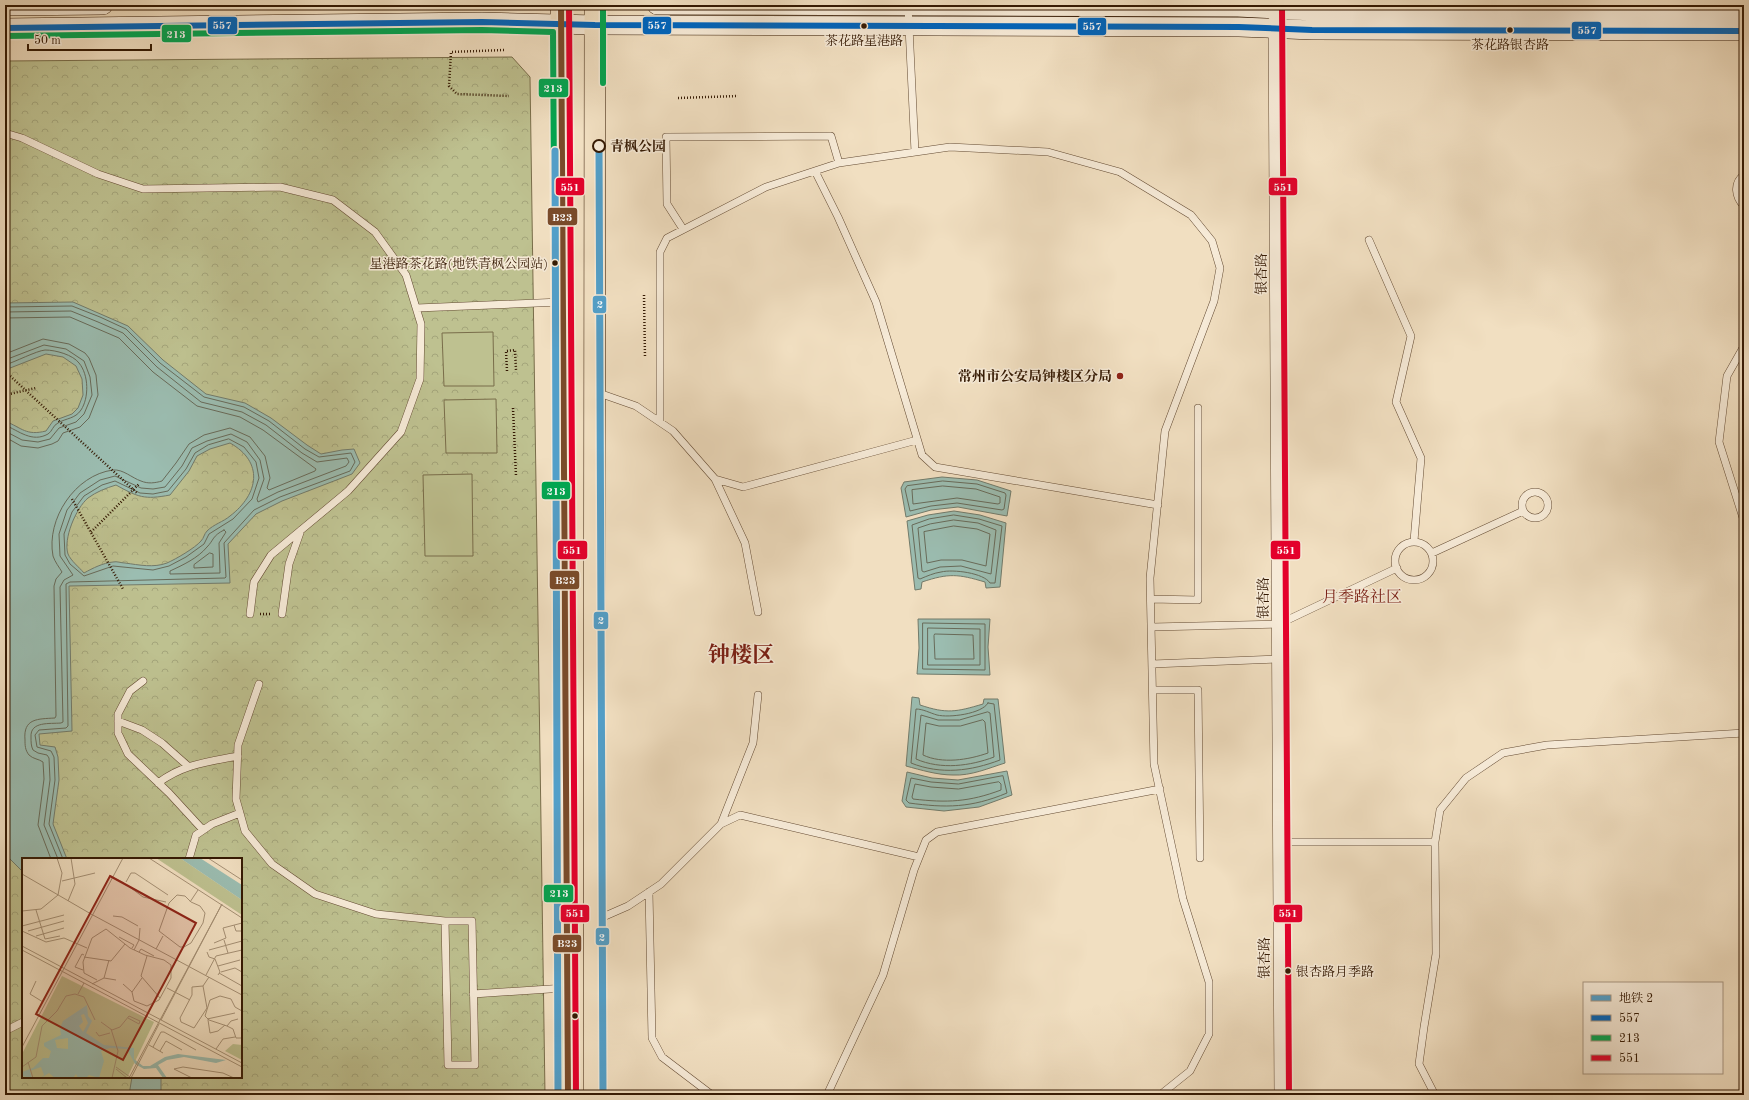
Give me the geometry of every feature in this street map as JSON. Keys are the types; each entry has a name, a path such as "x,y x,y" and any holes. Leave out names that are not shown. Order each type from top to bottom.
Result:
{"main road":[{"path":"5,6 103,5"},
{"path":"657,5 1275,7 1312,11 1744,12"},
{"path":"5,28 482,22 561,15 595,15 909,26 1239,27 1312,30 1744,31"},
{"path":"561,15 568,1095"},
{"path":"594,1095 595,15"}],"street":[{"name":"银杏路","path":"1275,7 1281,1095"}],"lane":[{"path":"908,6 915,152"},
{"path":"1743,91 1744,47"},
{"path":"5,132 22,138 98,174 143,189 280,187 333,200 376,232 406,275 421,324 420,379 401,432 348,491 270,555 254,582 250,614"},
{"path":"683,229 667,204 666,136 831,136 838,163"},
{"path":"660,422 660,252 667,238 766,187 838,163 950,147 1048,152 1120,172 1191,215 1212,241 1220,268 1214,301 1165,431 1150,578 1154,764 1183,898 1209,982 1209,1034 1190,1071 1160,1095"},
{"path":"815,171 838,217 876,302 922,455 935,467 1158,505"},
{"path":"1744,175 1737,183 1736,190 1737,197 1744,206"},
{"path":"1369,240 1412,336 1396,402 1421,458 1414,541"},
{"path":"417,308 563,302"},
{"path":"1744,346 1727,376 1719,442 1744,521"},
{"path":"594,392 636,406 674,431 715,478 745,543 758,612"},
{"path":"1151,599 1198,600 1198,408"},
{"path":"715,478 743,487 918,440"},
{"path":"1432,553 1523,511"},
{"path":"282,614 289,564 301,530"},
{"path":"1414,541 1426,545 1432,553 1434,562 1432,568 1424,578 1411,580 1400,574 1395,562 1398,550 1402,545 1414,541"},
{"path":"1152,627 1279,624 1397,568"},
{"path":"1152,664 1279,659"},
{"path":"143,681 130,691 118,714 118,733 128,754 158,782 204,830"},
{"path":"259,684 238,745 236,799 245,831 272,864 315,894 376,914 445,921 472,921 475,1065 448,1065 445,921"},
{"path":"1153,690 1198,690 1200,858"},
{"path":"722,824 752,743 758,695"},
{"path":"118,721 142,730 157,740 188,766"},
{"path":"1435,1095 1419,1064 1436,954 1435,842 1440,810 1466,778 1503,753 1547,745 1744,733"},
{"path":"158,782 188,766 238,756"},
{"path":"827,1095 883,975 919,858 926,840 937,832 1160,789"},
{"path":"189,858 196,835 212,824 240,813"},
{"path":"594,921 628,906 662,884 722,824 740,815 919,858"},
{"path":"1280,842 1435,842"},
{"path":"649,892 652,1038 662,1057 712,1095"},
{"path":"473,994 567,988"},
{"path":"5,1030 22,1022"}],"path":[{"path":"504,50 451,52 450,86 457,94 509,96"},
{"path":"678,98 738,96"},
{"path":"644,295 645,358"},
{"path":"507,371 506,351 515,350 516,370"},
{"path":"8,374 137,493"},
{"path":"5,395 36,388"},
{"path":"513,408 516,476"},
{"path":"91,532 139,484"},
{"path":"72,498 123,589"},
{"path":"250,614 282,614"}],"green space":[{"path":"512,57 530,77 545,1095 5,1095 5,61"},
{"path":"493,332 494,386 444,386 442,333"},
{"path":"496,399 497,453 446,453 444,400"},
{"path":"472,474 473,556 425,556 423,475"}],"water":[{"path":"73,302 128,326 163,360 206,394 245,403 271,418 321,454 354,449 360,463 352,474 282,501 256,514 228,544 230,583 69,586 72,731 39,734 40,745 55,747 58,757 59,780 53,824 67,858 22,858 22,871 5,854 5,421 29,432 34,433 46,431 53,421 72,414 78,408 83,395 82,379 76,366 63,357 46,354 5,370 5,303","holes":["230,443 241,451 248,459 253,469 254,478 252,488 247,498 230,516 206,532 203,539 194,547 171,561 162,565 146,566 114,562 102,565 84,573 69,557 67,540 75,516 83,503 101,490 116,485 136,495 147,497 170,495 189,471 197,456 210,449"]},
{"path":"942,477 977,480 1011,491 1007,516 958,507 931,510 906,517 901,488 904,482"},
{"path":"954,511 980,515 1006,523 1000,587 986,588 985,582 968,577 947,576 922,582 921,589 915,590 907,521 928,515"},
{"path":"918,619 990,619 988,647 990,675 917,674 919,648"},
{"path":"912,697 919,698 920,705 945,711 966,709 983,704 984,699 998,699 1005,763 980,771 960,775 947,775 923,771 906,766"},
{"path":"1007,771 1012,795 979,807 944,811 906,807 902,801 907,772 932,778 958,780"},
{"path":"132,1078 161,1078 161,1095 129,1095"}],"metro line":[{"name":"2","path":"599,146 603,1095"},
{"name":"2","path":"555,151 558,1095"}],"transit line":[{"name":"B23","path":"561,5 568,1095"},
{"name":"551","path":"569,5 576,1095"},
{"name":"213","path":"603,5 603,83"},
{"name":"551","path":"1282,5 1289,1095"},
{"name":"557","path":"5,28 482,22 595,25 1239,27 1312,30 1744,31"},
{"name":"213","path":"5,36 482,30 553,32 560,1095"}],"place":[{"name":"茶花路星港路","path":"864,26"},
{"name":"茶花路银杏路","path":"1510,30"},
{"name":"青枫公园","path":"599,146"},
{"name":"星港路茶花路(地铁青枫公园站)","path":"555,263"},
{"name":"常州市公安局钟楼区分局","path":"1120,376"},
{"name":"银杏路月季路","path":"1288,971"}],"district":[{"name":"月季路社区","path":"1362,596"},
{"name":"钟楼区","path":"741,654"}]}
